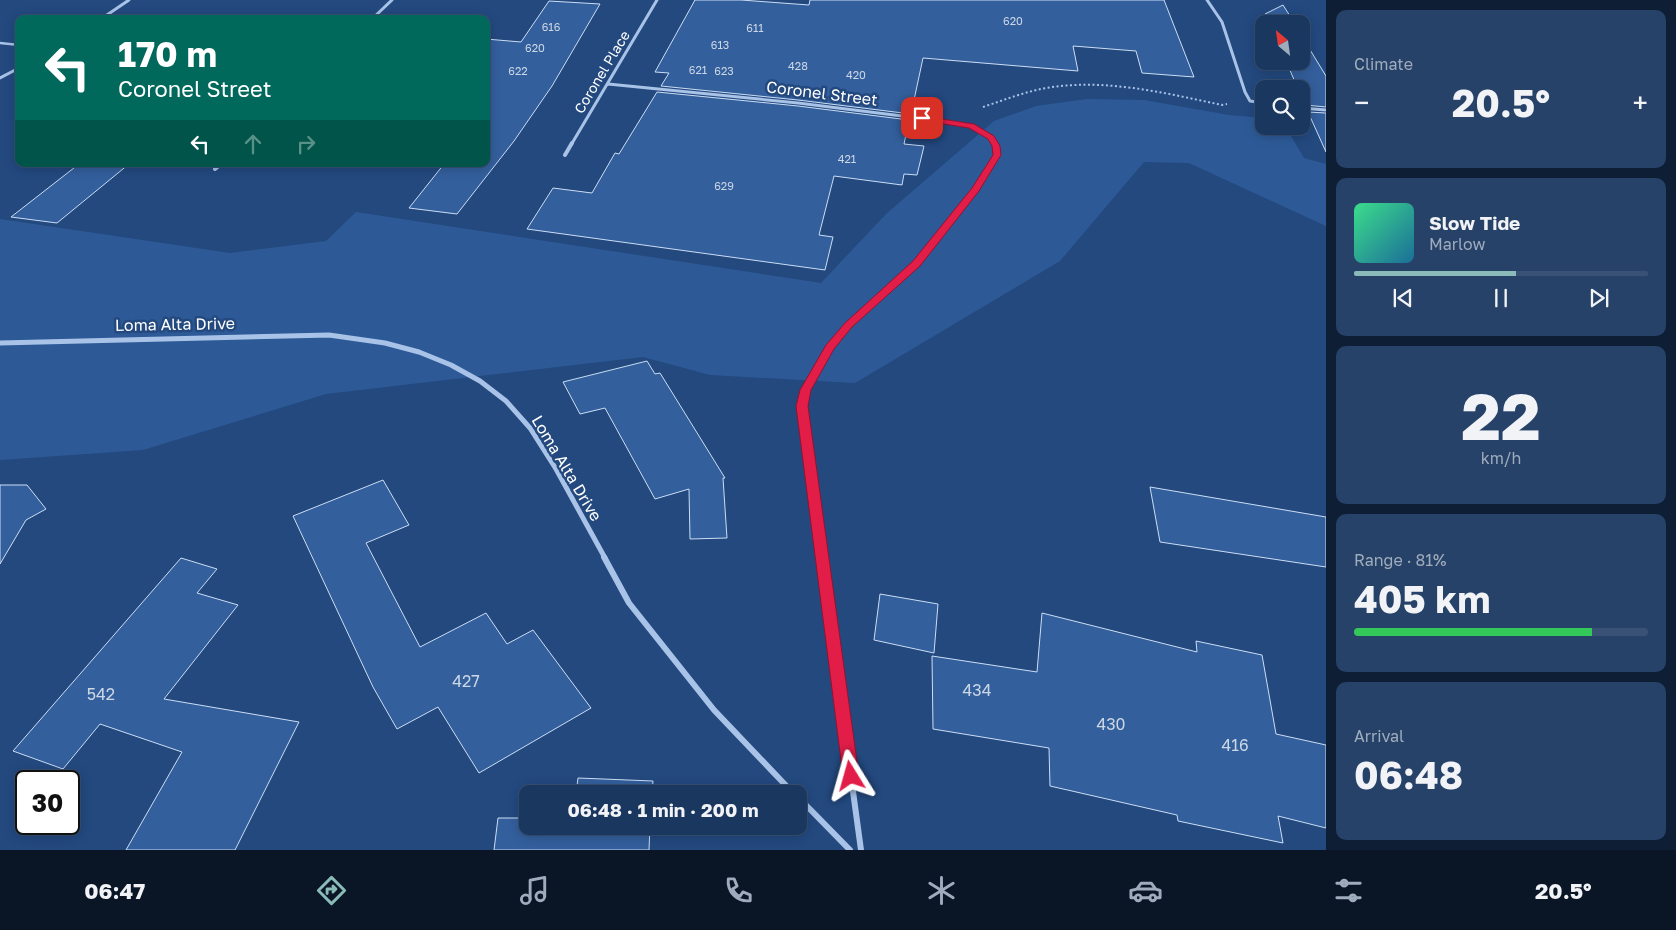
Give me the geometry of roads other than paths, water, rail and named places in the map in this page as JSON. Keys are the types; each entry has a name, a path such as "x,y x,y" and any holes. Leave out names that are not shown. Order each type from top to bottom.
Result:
{"street":[{"path":"107,15 129,0"},
{"path":"376,15 392,0"},
{"name":"Coronel Place","path":"566,155 657,0"},
{"path":"1207,0 1222,22 1245,92 1250,101 1255,102"},
{"path":"0,78 15,70"},
{"name":"Coronel Street","path":"608,84 798,103 958,123 971,126 986,134"},
{"path":"1310,109 1326,110"},
{"name":"Loma Alta Drive","path":"0,342 329,335 385,343 419,352 451,365 480,382 506,401 530,428 556,469 629,603 714,710 785,785"},
{"name":"Coronel Street","path":"816,517 861,850"},
{"path":"807,806 850,850"}],"lane":[{"path":"0,44 15,45"},
{"name":"Coronel Street","path":"816,517 802,406 805,390 830,347 848,325 917,264 976,189 997,155 996,146 986,134"}]}
